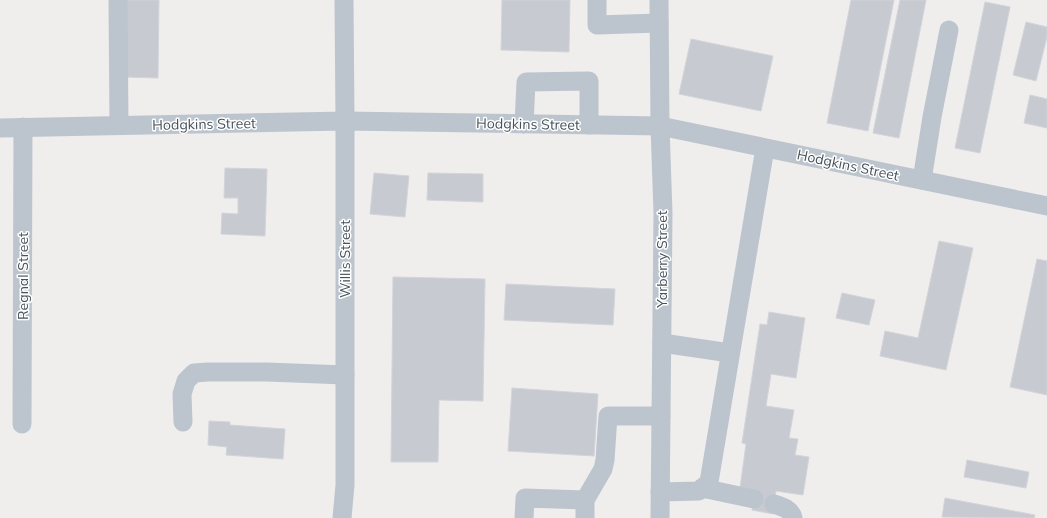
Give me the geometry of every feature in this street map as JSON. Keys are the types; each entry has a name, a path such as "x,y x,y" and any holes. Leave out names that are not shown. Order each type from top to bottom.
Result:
{"street":[{"path":"118,0 119,126"},
{"name":"Willis Street","path":"342,518 345,485 346,121 344,0"},
{"path":"597,0 597,25 659,23"},
{"name":"Yarberry Street","path":"659,0 660,126 663,213 660,518"},
{"path":"922,180 932,117 949,30"},
{"path":"524,124 526,82 589,82 589,125"},
{"name":"Hodgkins Street","path":"0,128 346,121 660,126 1047,206"},
{"name":"Regnal Street","path":"22,424 23,127"},
{"path":"660,492 699,491 709,482 765,148"},
{"path":"662,343 730,353"},
{"path":"183,422 182,394 186,382 194,374 208,372 267,372 345,375"},
{"path":"524,518 525,498 585,509 603,469 608,416 661,416"},
{"path":"702,488 754,499"},
{"path":"774,504 787,508 793,518"}],"building":[{"path":"126,0 159,0 158,78 125,77"},
{"path":"502,0 570,0 569,52 501,50"},
{"path":"851,0 894,0 868,131 827,123"},
{"path":"900,0 926,0 899,138 873,133"},
{"path":"985,2 1010,7 980,153 955,148"},
{"path":"1026,22 1047,27 1047,37 1036,81 1013,75"},
{"path":"691,39 773,56 761,111 679,94"},
{"path":"1030,95 1047,99 1047,128 1024,123"},
{"path":"225,168 267,169 265,236 221,234 222,213 238,214 238,198 224,198"},
{"path":"374,173 409,176 405,217 370,214"},
{"path":"428,173 483,174 483,202 427,200"},
{"path":"939,241 973,248 946,370 880,356 885,331 918,338"},
{"path":"1037,259 1047,261 1047,395 1010,387"},
{"path":"393,277 485,279 483,401 439,400 438,462 391,462"},
{"path":"506,284 615,289 613,325 504,320"},
{"path":"842,293 875,300 869,325 836,318"},
{"path":"769,312 805,318 796,378 771,374 766,406 794,410 789,438 798,439 795,455 809,457 803,495 776,491 773,514 752,510 755,490 740,488 746,444 742,443 760,324 767,325"},
{"path":"512,388 598,394 594,456 508,451"},
{"path":"209,421 230,422 230,425 285,429 283,459 226,455 227,447 208,445"},
{"path":"967,460 1029,472 1026,488 964,477"},
{"path":"945,498 1035,515 1034,518 942,517"}]}
